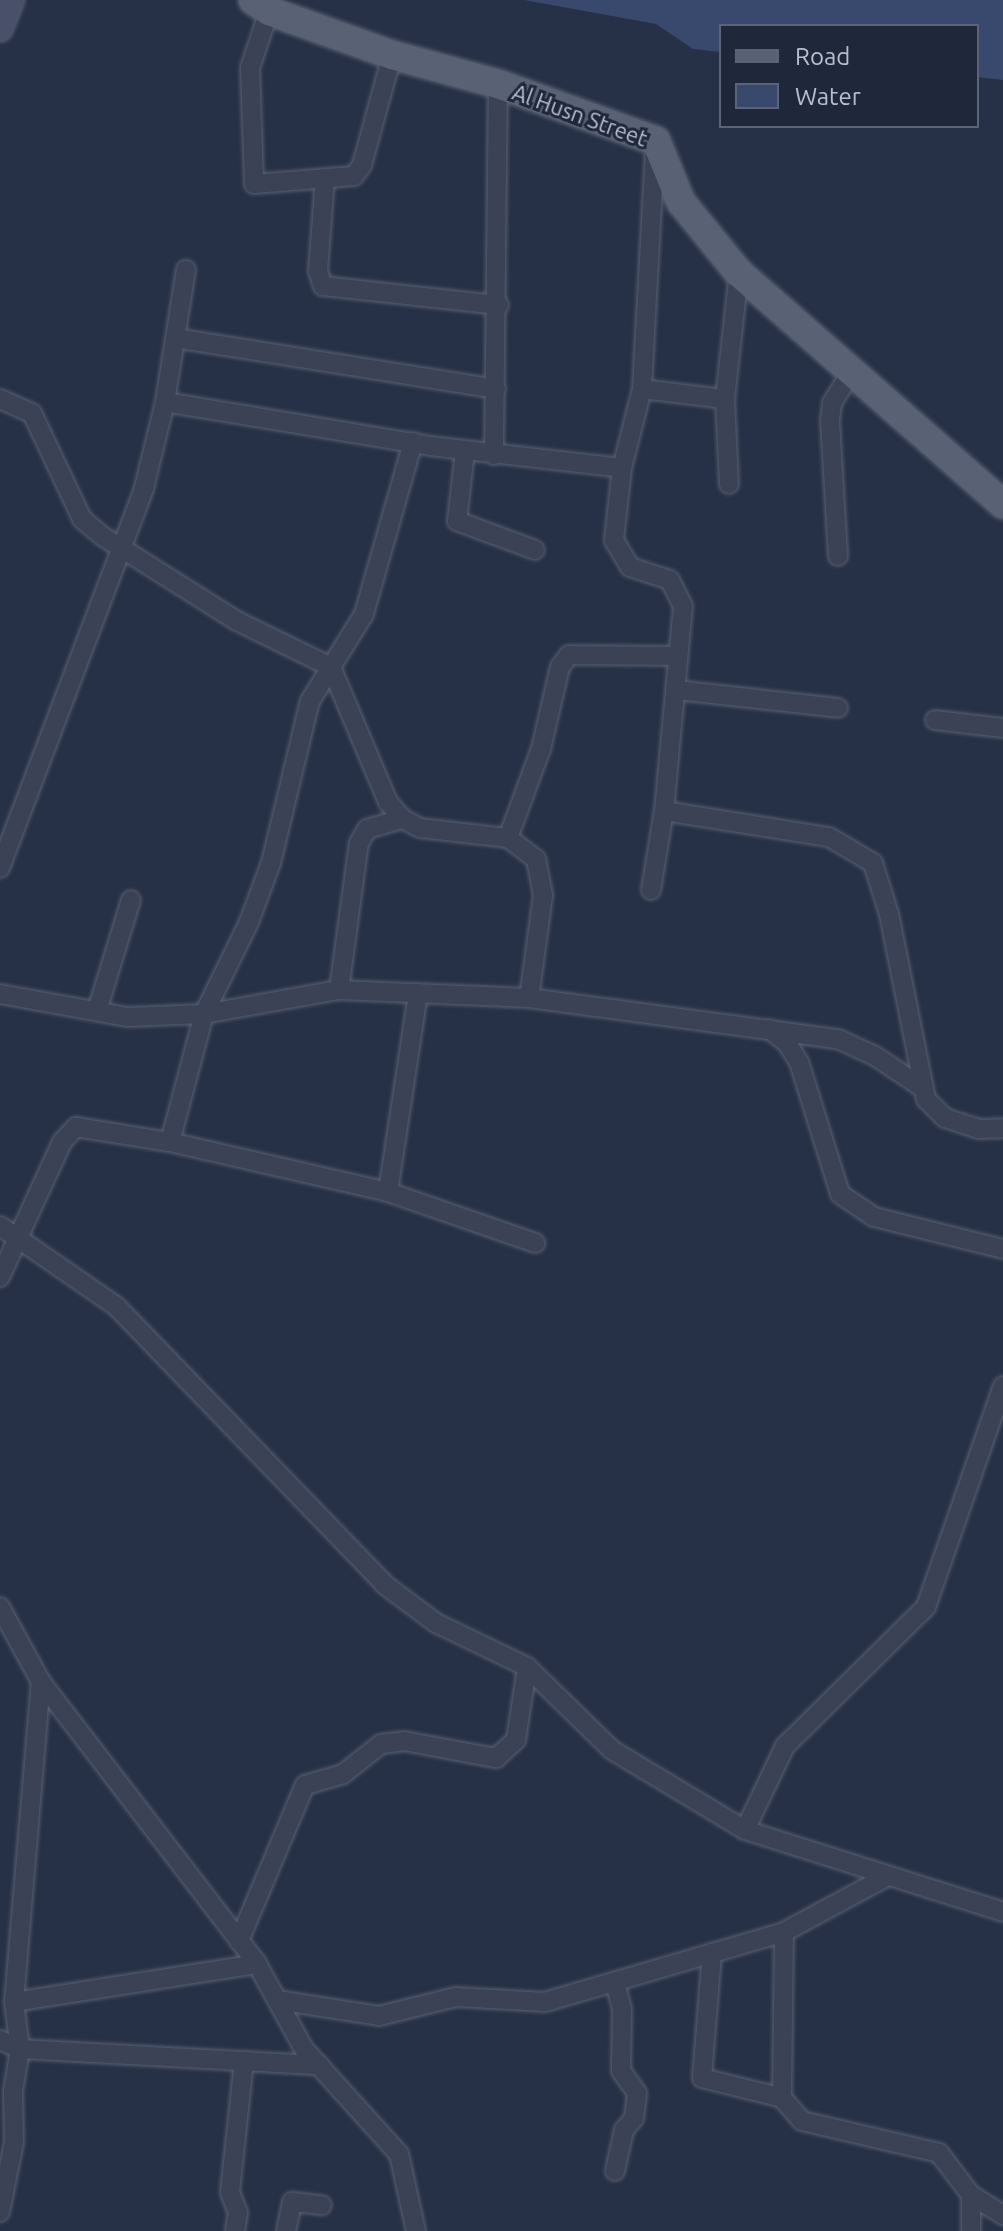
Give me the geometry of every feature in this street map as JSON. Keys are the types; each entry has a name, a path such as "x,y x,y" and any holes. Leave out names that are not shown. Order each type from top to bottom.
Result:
{"main road":[{"name":"Al Husn Street","path":"261,5 392,55 498,84 656,141 681,202 739,273 1003,504"}],"street":[{"path":"0,29 12,0"},
{"path":"261,5 250,68 254,184 354,176 362,165 392,55"},
{"path":"494,455 499,305 498,84"},
{"path":"651,890 664,811 683,606 670,580 630,567 614,540 622,468 642,389 656,141"},
{"path":"325,178 318,271 323,286 499,305"},
{"path":"0,868 123,547 165,402 186,270"},
{"path":"729,484 725,399 739,273"},
{"path":"175,338 496,389"},
{"path":"838,556 830,420 832,403 851,372"},
{"path":"642,389 725,399"},
{"path":"0,399 32,413 82,519 237,621 331,667 388,802 403,819 420,828 508,838 536,859 543,895 529,998"},
{"path":"165,402 465,451 622,468"},
{"path":"170,1142 204,1014 249,922 271,863 310,701 364,614 413,442"},
{"path":"465,451 457,521 535,550"},
{"path":"508,838 541,749 560,667 569,655 676,656"},
{"path":"676,690 838,708"},
{"path":"935,720 1003,728"},
{"path":"664,811 829,837 873,863 889,914 926,1099 945,1118 979,1129 1003,1128"},
{"path":"339,990 359,843 367,829 403,819"},
{"path":"97,1011 131,900"},
{"path":"0,994 128,1017 204,1014 339,990 529,998 838,1039 875,1056 923,1088"},
{"path":"388,1192 418,993"},
{"path":"769,1029 787,1043 799,1062 840,1194 874,1217 1003,1249"},
{"path":"0,1277 62,1142 76,1127 170,1142 388,1192 535,1243"},
{"path":"0,1226 116,1306 385,1585 436,1623 527,1667 612,1750 745,1830 1003,1912"},
{"path":"745,1830 785,1746 926,1607 1003,1386"},
{"path":"0,1607 41,1682 257,1964 304,2049 399,2154 416,2231"},
{"path":"239,1941 305,1785 343,1774 381,1744 404,1741 496,1758 516,1740 527,1667"},
{"path":"0,2212 14,2142 7,2092 20,2049 14,2002 41,1682"},
{"path":"277,2000 379,2016 456,1997 545,2002 784,1932 888,1876"},
{"path":"782,2098 784,1932"},
{"path":"712,1953 702,2078 782,2098 802,2121 939,2153 971,2195 1003,2215"},
{"path":"14,2002 257,1964"},
{"path":"615,1983 622,2009 621,2071 637,2093 615,2171"},
{"path":"0,2040 20,2049 320,2065"},
{"path":"235,2231 238,2213 230,2192 244,2061"},
{"path":"971,2195 971,2231"},
{"path":"286,2231 292,2202 322,2205"}],"water":[{"path":"524,0 1003,0 1003,80 979,77 979,24 719,24 719,52 693,49 656,24"}]}
